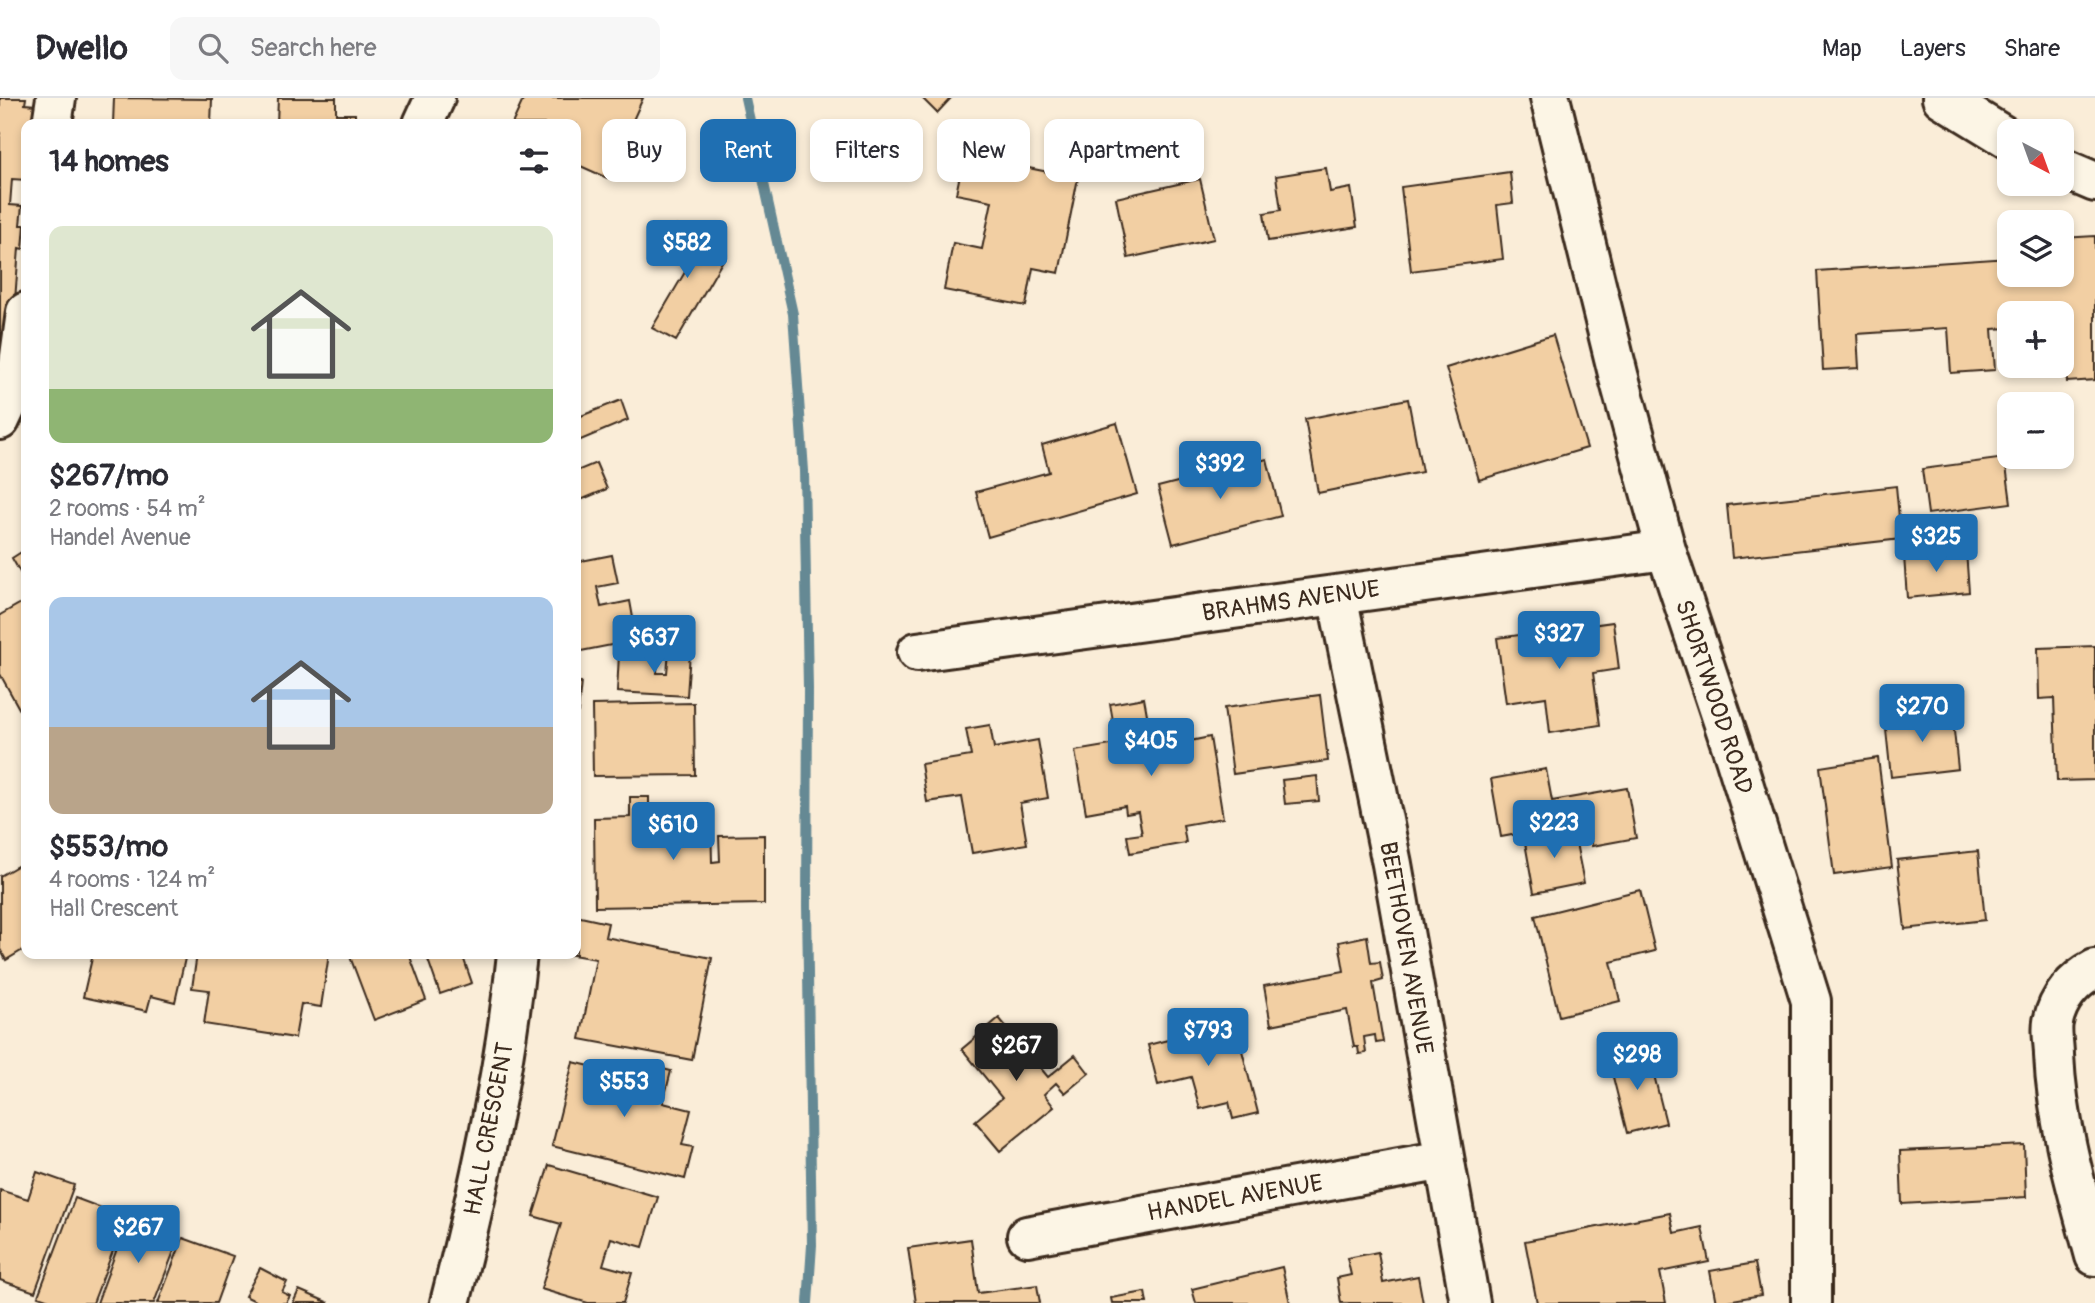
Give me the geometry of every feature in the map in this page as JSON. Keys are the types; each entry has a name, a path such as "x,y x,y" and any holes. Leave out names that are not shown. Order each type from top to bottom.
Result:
{"street":[{"path":"53,119 56,98"},
{"path":"425,119 435,98"},
{"name":"SHORTWOOD ROAD","path":"1550,98 1619,378 1666,550 1735,757 1811,1001 1811,1303"},
{"path":"1942,98 1997,132"},
{"path":"2074,173 2095,182"},
{"path":"0,420 16,386 21,349"},
{"name":"BRAHMS AVENUE","path":"917,652 1666,550"},
{"name":"BEETHOVEN AVENUE","path":"1337,594 1392,864 1470,1303"},
{"name":"HALL CRESCENT","path":"450,1303 472,1217 505,1048 516,959"},
{"path":"2095,969 2081,976 2062,997 2053,1023 2056,1089 2095,1256"},
{"name":"HANDEL AVENUE","path":"1027,1236 1444,1160"}],"building":[{"path":"0,98 26,98 25,104 46,106 45,119 21,119 21,180 12,179 10,205 21,206 21,248 11,353 0,352"},
{"path":"114,98 212,99 211,119 113,119"},
{"path":"278,98 336,98 336,114 355,114 355,119 277,119"},
{"path":"524,98 643,98 634,119 602,119 602,176 581,166 581,119 514,119"},
{"path":"922,98 951,98 937,113"},
{"path":"1030,168 1044,171 1044,182 1077,182 1059,273 1033,268 1026,306 944,290 953,243 982,249 992,201 956,194 958,182 1030,182"},
{"path":"1326,168 1330,192 1351,188 1357,227 1268,241 1264,213 1281,210 1276,176"},
{"path":"1510,172 1513,203 1497,205 1503,259 1411,271 1401,187"},
{"path":"1187,182 1201,182 1214,239 1128,258 1116,198"},
{"path":"677,226 726,255 676,341 652,328 688,267 662,253"},
{"path":"2095,236 2095,380 2067,382 2067,378 2074,378 2074,301 1997,301 1997,329 1992,329 1995,370 1951,373 1948,328 1857,334 1859,368 1823,370 1817,271 1997,259 1997,287 2074,287 2074,237"},
{"path":"1553,335 1587,448 1479,480 1446,368"},
{"path":"1408,399 1422,472 1318,493 1305,419"},
{"path":"621,400 628,420 581,440 581,416"},
{"path":"1117,423 1137,494 988,537 976,492 1049,472 1042,445"},
{"path":"1267,459 1281,516 1173,544 1158,487"},
{"path":"1997,459 1997,469 2006,469 2011,503 1928,514 1922,469"},
{"path":"596,463 607,489 581,500 581,469"},
{"path":"1896,486 1901,539 1732,558 1727,505"},
{"path":"1966,551 1969,592 1907,598 1904,556"},
{"path":"21,552 21,574 12,558"},
{"path":"612,555 618,583 597,587 601,607 630,601 637,640 581,651 581,561"},
{"path":"21,603 21,712 0,674 0,615"},
{"path":"1613,622 1619,669 1593,673 1600,725 1550,733 1546,697 1506,703 1497,638"},
{"path":"2095,646 2095,780 2057,781 2054,698 2039,699 2038,648"},
{"path":"669,651 690,652 687,696 617,692 619,654 658,656 657,673 667,673"},
{"path":"1320,695 1328,761 1233,774 1224,708"},
{"path":"1144,698 1150,731 1182,725 1185,742 1210,737 1223,818 1183,825 1186,843 1130,853 1127,836 1142,834 1138,812 1126,814 1125,806 1086,813 1075,751 1117,744 1110,704"},
{"path":"694,703 695,775 593,776 592,705"},
{"path":"1952,712 1958,769 1891,777 1885,720"},
{"path":"990,725 994,748 1038,740 1048,798 1020,803 1027,844 972,853 962,797 927,802 921,764 971,756 966,729"},
{"path":"1878,758 1892,867 1834,875 1820,767"},
{"path":"1546,769 1552,801 1627,788 1636,838 1592,846 1587,821 1501,837 1491,779"},
{"path":"1317,776 1319,801 1285,804 1282,780"},
{"path":"630,797 649,797 649,813 698,812 698,823 711,823 712,862 720,861 719,836 764,835 764,904 595,907 594,818 630,817"},
{"path":"1573,828 1584,883 1534,893 1524,837"},
{"path":"1978,851 1985,920 1905,929 1897,860"},
{"path":"21,864 21,951 6,960 0,949 0,876"},
{"path":"1640,890 1655,951 1611,962 1620,1001 1559,1016 1535,916"},
{"path":"581,917 608,923 605,937 712,958 692,1060 580,1039 596,959 581,956"},
{"path":"1367,936 1371,963 1380,962 1383,980 1373,983 1383,1042 1376,1043 1375,1035 1364,1037 1366,1053 1359,1054 1358,1047 1354,1047 1347,1010 1271,1025 1264,986 1344,971 1339,942"},
{"path":"92,959 185,959 175,1002 151,996 147,1011 83,997"},
{"path":"196,959 328,959 321,1007 301,1004 295,1038 204,1024 209,990 192,988"},
{"path":"351,959 411,959 426,1000 374,1020"},
{"path":"428,959 464,959 472,983 440,994"},
{"path":"999,1018 1048,1077 1075,1055 1089,1073 1065,1093 1056,1083 1044,1094 1054,1107 1000,1151 975,1121 1002,1098 962,1049"},
{"path":"1235,1023 1258,1113 1233,1119 1229,1102 1200,1109 1191,1077 1158,1085 1148,1045"},
{"path":"1648,1051 1666,1123 1627,1133 1609,1061"},
{"path":"573,1062 632,1076 635,1062 671,1071 663,1103 691,1110 682,1145 693,1147 685,1179 552,1146"},
{"path":"2024,1145 2026,1197 1902,1204 1900,1151"},
{"path":"549,1165 658,1197 643,1247 611,1238 603,1265 632,1273 623,1303 588,1303 541,1289 561,1224 533,1216"},
{"path":"37,1172 74,1185 35,1292 0,1280 0,1190 28,1199"},
{"path":"75,1198 126,1217 93,1303 58,1303 38,1296"},
{"path":"1670,1213 1674,1233 1702,1227 1709,1262 1660,1272 1666,1303 1537,1303 1525,1241"},
{"path":"128,1219 179,1238 154,1303 97,1303"},
{"path":"183,1238 233,1256 216,1303 158,1303"},
{"path":"971,1239 978,1293 1037,1285 1040,1303 916,1303 908,1248"},
{"path":"1378,1252 1383,1283 1418,1276 1423,1303 1341,1303 1337,1278 1351,1275 1347,1258"},
{"path":"1755,1263 1761,1295 1716,1303 1710,1271"},
{"path":"1282,1267 1290,1303 1196,1303 1192,1289"},
{"path":"260,1268 287,1282 282,1292 290,1296 286,1303 259,1303 245,1296"},
{"path":"299,1290 329,1303 293,1303"},
{"path":"1145,1292 1147,1303 1112,1303 1111,1298"}],"waterway":[{"path":"745,98 793,314 804,471 812,1245 808,1303"}]}
